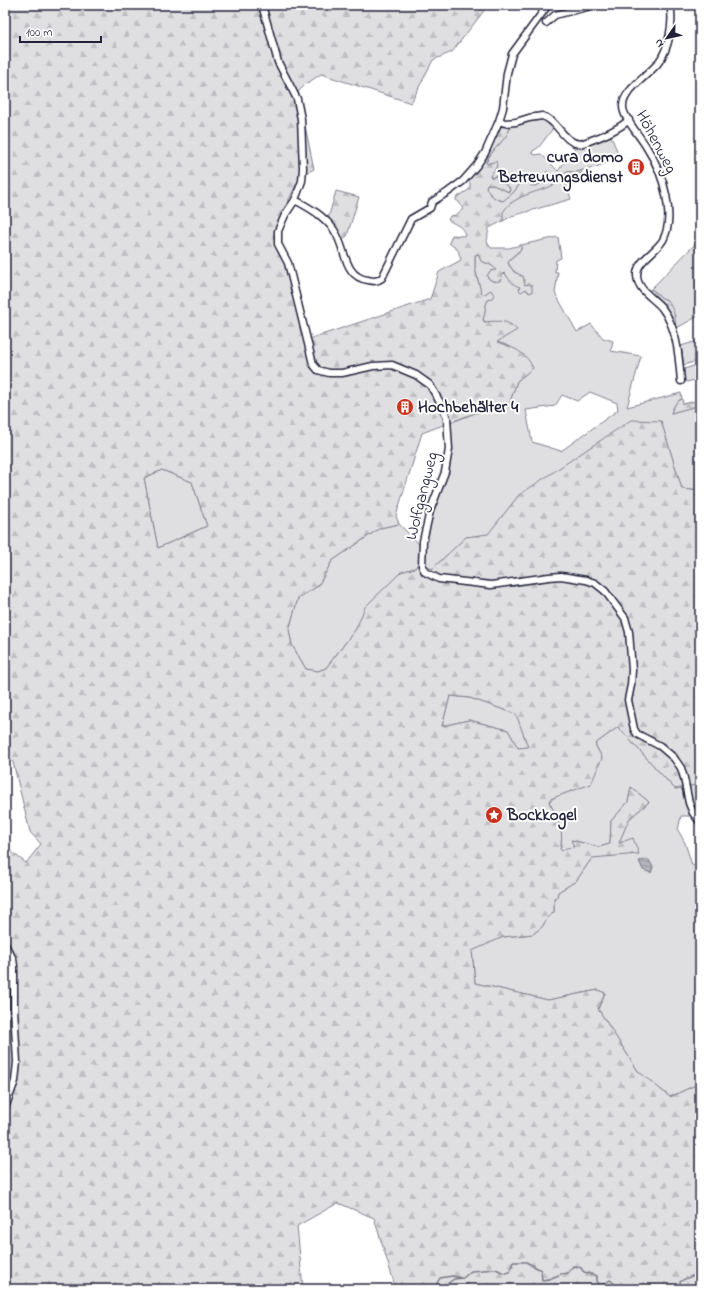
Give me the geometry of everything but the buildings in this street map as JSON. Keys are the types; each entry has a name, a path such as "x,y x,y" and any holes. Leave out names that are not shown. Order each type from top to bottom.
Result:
{"street":[{"name":"Wolfgangweg","path":"262,5 278,62 293,89 301,119 303,176 295,200 278,231 278,244 288,263 313,364 318,370 342,373 373,366 392,365 416,375 430,385 447,418 449,449 448,460 425,530 422,548 422,568 425,572 435,578 491,585 561,576 595,583 605,591 625,618 629,632 632,670 628,700 634,729 637,734 660,746 674,758 683,773 689,803 693,813 700,822"},
{"path":"295,200 321,216 334,229 351,272 360,278 378,282 382,278 411,219 425,212 430,208 432,202 463,181 485,153 503,108 507,74 512,54 548,5"},
{"path":"546,23 555,15 590,5"},
{"name":"Höhenweg","path":"670,5 669,32 662,57 631,90 624,101 623,108 648,149 657,168 666,194 669,211 668,224 664,237 640,266 637,276 646,294 662,308 670,321 677,346 681,381"},
{"path":"499,121 505,123 542,116 548,117 570,140 576,144 580,144 609,132 629,120"},
{"path":"5,945 13,959 14,966 14,1008 17,1062 15,1081 5,1108"}],"green space":[{"path":"5,5 485,5 483,12 452,52 433,60 411,103 321,74 306,84 298,92 314,169 301,175 281,215 273,237 284,263 306,340 430,299 439,272 461,260 458,250 449,243 452,235 465,235 460,227 448,220 450,216 456,215 463,209 456,198 470,189 470,183 466,178 498,128 511,124 507,135 488,158 486,163 488,164 496,161 496,167 490,176 492,178 499,175 499,178 496,180 508,186 510,190 509,192 491,184 487,184 486,188 493,197 503,201 514,192 523,180 534,185 542,183 545,180 546,172 549,172 552,177 555,178 566,172 581,171 582,173 519,198 508,206 503,212 503,221 489,228 487,242 491,248 509,248 521,245 521,249 510,259 508,263 514,272 523,276 525,285 532,285 532,292 530,293 526,289 521,292 519,290 520,287 511,282 505,273 502,274 500,281 491,280 487,276 490,271 496,270 495,268 481,261 478,254 475,255 475,269 481,292 483,295 491,290 494,295 488,300 485,307 484,322 506,322 513,326 517,330 497,342 514,348 523,354 533,368 517,381 508,408 501,403 422,433 396,516 399,524 380,528 332,561 318,586 298,598 289,630 292,645 306,669 318,671 326,668 356,629 365,607 401,572 415,568 419,563 432,569 466,537 488,534 519,495 631,420 661,421 682,489 700,491 700,784 675,789 618,727 595,744 602,758 591,784 550,799 549,802 561,830 562,836 560,849 562,851 566,848 574,847 571,840 599,847 610,844 611,821 628,802 631,787 649,802 629,819 619,843 633,838 639,854 592,858 576,881 558,892 557,897 554,898 554,912 548,917 542,927 533,934 503,937 472,951 475,983 548,1000 598,990 605,993 598,1009 638,1071 670,1097 700,1083 700,1289 396,1289 374,1218 338,1203 297,1226 303,1289 5,1289 5,847 26,863 41,844 30,832 13,762 5,755","holes":["162,470 192,482 207,526 158,548 144,478","450,696 470,698 516,714 528,747 518,748 508,730 469,720 442,726"]},
{"path":"544,120 554,127 539,147 532,153 535,155 541,154 558,171 576,146 610,134 620,158 593,168 577,172 566,172 555,178 546,173 545,180 541,183 537,185 528,183 520,184 511,196 503,201 492,197 486,188 487,184 491,184 509,192 510,189 508,186 495,180 496,175 492,178 490,176 493,170 497,167 491,162 488,164 486,163 488,158 507,135 511,124"},
{"path":"565,180 571,199 512,216 503,221 502,212 515,200 531,192"},
{"path":"336,191 359,197 347,236 342,241 328,219"},
{"path":"558,237 561,258 556,260 555,272 558,272 555,293 577,332 591,324 603,338 613,341 611,351 641,356 627,407 681,393 682,399 676,403 671,413 700,405 700,491 682,489 661,421 519,495 488,535 466,537 432,569 423,566 425,537 434,504 443,483 450,423 501,403 508,407 517,381 533,368 511,347 497,342 498,322 485,322 483,319 487,302 492,298 485,294 483,295 481,292 475,269 475,255 478,254 481,261 491,265 497,270 490,271 487,276 489,279 495,282 502,273 505,273 512,282 521,287 519,290 526,289 528,292 532,292 529,284 524,285 525,280 523,277 512,269 508,263 510,259 521,250 521,245","holes":["590,392 617,403 618,410 561,451 532,442 526,410 555,406 562,395 577,401"]},
{"path":"700,239 700,315 675,329 674,315 667,300 662,298 653,290 650,290"},
{"path":"653,290 662,298 667,300 674,312 675,326 649,291"},
{"path":"700,340 700,360 684,365 681,346"},
{"path":"700,364 700,379 686,382 682,381 681,370"},
{"path":"682,399 683,404 700,400 700,405 671,413 676,403"},
{"path":"162,470 192,482 207,526 158,548 144,478"},
{"path":"399,524 420,545 419,563 415,568 401,572 366,607 356,629 326,668 318,671 306,669 292,645 289,630 298,598 318,586 332,561 380,528"},
{"path":"450,696 470,698 517,714 528,747 518,748 508,730 469,720 442,726"},
{"path":"618,727 675,789 700,784 700,824 694,816 681,816 678,830 685,843 692,865 700,868 700,1083 670,1097 638,1071 598,1009 605,993 598,990 548,1000 475,983 472,950 503,937 533,934 542,927 548,917 554,912 554,898 558,892 576,881 592,858 618,844 629,819 649,802 631,787 628,802 611,821 610,844 599,847 572,840 575,847 561,851 561,830 549,802 602,758 595,744"}],"shaded area":[{"path":"649,860 653,867 651,873 643,870 639,861"}],"waterway":[{"path":"433,1289 436,1285 444,1286 454,1279 463,1278 471,1271 496,1269 504,1273 510,1272 513,1262 526,1262 541,1270 542,1280 568,1273 573,1266 580,1267 584,1272 597,1276 597,1282 600,1285 610,1280 621,1289"},
{"path":"680,1289 680,1282 700,1272"},
{"path":"436,1285 440,1278 452,1276 461,1278"},
{"path":"414,1289 416,1286 420,1286 422,1289"},
{"path":"635,1289 638,1286 647,1289"}],"place":[{"name":"cura domo Betreuungsdienst","path":"636,167"},
{"name":"Hochbehälter 4","path":"405,407"},
{"name":"Bockkogel","path":"494,815"}]}
